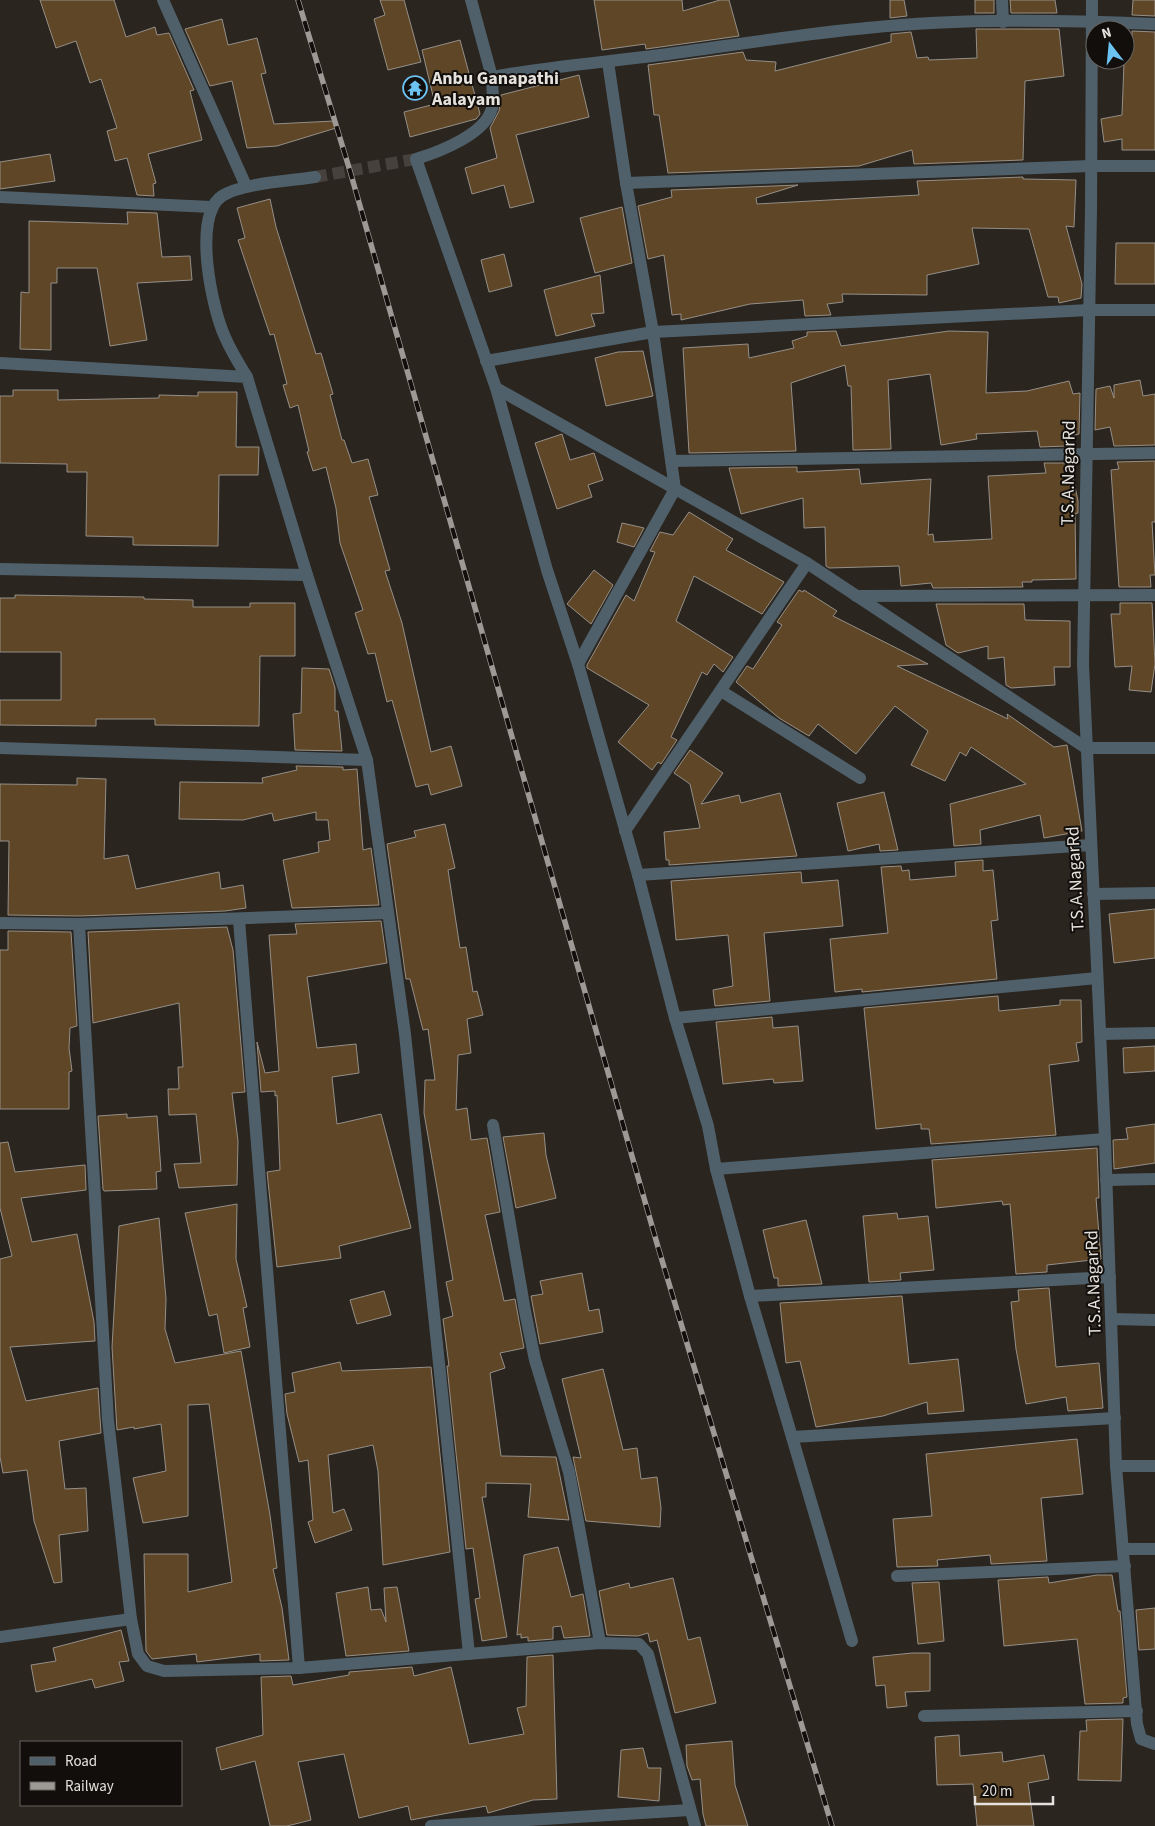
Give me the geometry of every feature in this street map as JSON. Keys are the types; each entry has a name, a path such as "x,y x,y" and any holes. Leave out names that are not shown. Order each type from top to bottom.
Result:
{"street":[{"path":"163,0 246,186"},
{"path":"471,0 492,77 492,108 482,126 440,151 416,159 496,388 547,570 578,664 638,875 675,1018 708,1126 716,1169 750,1296 852,1641"},
{"path":"1002,0 1003,22"},
{"name":"T.S.A.NagarRd","path":"1092,0 1092,20"},
{"path":"492,77 541,68 608,62 866,28 934,23 1085,21"},
{"path":"1135,23 1155,24"},
{"path":"578,664 675,489 653,332 626,183 608,62"},
{"name":"T.S.A.NagarRd","path":"1092,70 1082,664 1105,1139 1116,1466 1137,1724 1141,1740 1155,1744"},
{"path":"626,183 1091,166 1155,166"},
{"path":"315,177 246,186 222,196 211,206 206,252 211,293 224,336 247,377 306,576 367,760 405,1034 469,1654"},
{"path":"0,197 211,206"},
{"path":"486,361 653,332 1089,310 1155,310"},
{"path":"0,363 247,377"},
{"path":"496,388 807,563 1086,748 1155,748"},
{"path":"671,461 1155,453"},
{"path":"625,831 807,563"},
{"path":"0,569 306,576"},
{"path":"856,596 1155,595"},
{"path":"721,690 860,778"},
{"path":"0,748 367,760"},
{"path":"638,875 1091,845"},
{"path":"1093,894 1155,893"},
{"path":"0,923 79,924 239,920 387,913"},
{"path":"239,920 298,1668"},
{"path":"79,924 108,1420 130,1619 138,1654 147,1666 164,1671 298,1668 600,1643 639,1644 648,1654 695,1826"},
{"path":"675,1018 1097,978"},
{"path":"1100,1034 1155,1033"},
{"path":"493,1125 535,1360 569,1472 600,1643"},
{"path":"716,1169 1105,1139"},
{"path":"1106,1180 1155,1179"},
{"path":"750,1296 1110,1277"},
{"path":"1111,1319 1155,1320"},
{"path":"792,1437 1115,1418"},
{"path":"1116,1466 1155,1466"},
{"path":"1123,1549 1155,1550"},
{"path":"897,1576 1125,1566"},
{"path":"0,1636 130,1619"},
{"path":"924,1716 1137,1710"},
{"path":"431,1826 690,1810"}],"building":[{"path":"40,0 114,0 126,37 155,27 157,35 169,33 194,90 190,91 202,140 148,154 156,183 153,184 154,196 137,195 127,158 115,161 107,131 117,128 101,79 90,83 76,41 56,48"},
{"path":"380,0 404,0 421,62 388,70 374,19 385,15"},
{"path":"594,0 682,0 683,11 720,0 729,0 739,36 646,49 645,44 602,50"},
{"path":"890,0 904,0 907,16 890,18"},
{"path":"975,0 994,0 994,13 975,13"},
{"path":"1010,0 1055,0 1057,13 1011,13"},
{"path":"1133,0 1155,0 1155,16 1132,15"},
{"path":"222,19 228,45 257,38 266,73 261,74 274,124 334,121 336,128 277,146 247,148 232,81 210,86 185,29"},
{"path":"976,29 1059,29 1064,76 1025,81 1023,160 914,164 912,150 859,166 668,173 659,115 654,115 648,65 743,52 746,60 776,62 775,71 891,42 891,34 911,32 917,58 928,57 929,60 977,58"},
{"path":"1135,31 1155,32 1155,150 1122,150 1122,139 1104,142 1101,119 1122,115 1124,70 1135,70"},
{"path":"460,40 480,114 476,119 410,137 404,112 435,104 422,50"},
{"path":"579,75 589,117 516,135 534,202 510,208 504,185 472,194 465,168 497,158 490,128 499,111 501,95"},
{"path":"50,154 55,181 0,189 0,162"},
{"path":"1023,177 1023,179 1076,180 1074,227 1066,226 1082,284 1081,298 1059,303 1058,297 1048,297 1029,229 972,228 979,264 927,275 927,295 842,294 843,302 827,304 831,315 805,316 803,300 750,304 681,320 681,314 672,315 664,255 648,259 638,206 672,197 671,190 798,185 756,198 757,204 919,195 917,181"},
{"path":"270,199 276,227 316,354 321,353 333,394 330,395 342,440 344,440 352,463 368,459 378,495 369,497 390,570 385,571 402,623 431,752 451,746 462,786 431,795 428,784 416,787 392,700 387,702 375,653 368,654 355,613 363,610 340,543 336,508 326,467 313,471 307,452 309,451 298,405 290,408 283,385 287,384 274,334 270,335 238,240 245,238 237,208"},
{"path":"622,207 632,263 595,273 580,218"},
{"path":"127,212 157,213 162,257 190,256 192,280 137,283 147,340 110,346 97,268 57,268 57,283 51,283 51,350 20,349 21,292 29,293 29,221 128,224"},
{"path":"1116,243 1155,243 1155,284 1115,284"},
{"path":"504,254 512,286 489,292 481,260"},
{"path":"600,275 604,313 591,314 595,326 556,336 544,290"},
{"path":"836,331 841,346 949,331 988,332 986,393 1027,391 1069,381 1073,394 1080,393 1079,434 1066,437 1067,446 1040,447 1037,431 976,434 977,439 941,445 930,374 888,380 891,449 853,450 851,386 848,386 845,365 791,383 796,451 689,453 683,348 748,344 749,358 794,348 792,341 807,336 807,332"},
{"path":"643,351 653,396 606,406 595,358 618,352"},
{"path":"1140,380 1143,396 1155,394 1155,445 1114,446 1110,427 1095,430 1096,389 1110,386 1114,398 1114,385"},
{"path":"13,390 58,390 58,400 159,398 159,395 198,396 198,392 237,392 236,447 259,447 258,475 219,475 218,546 133,545 133,537 86,536 87,472 67,472 67,464 0,463 0,396 13,396"},
{"path":"562,434 570,460 594,453 603,480 588,485 592,497 557,509 535,443"},
{"path":"1155,461 1155,522 1152,522 1155,575 1150,575 1151,587 1119,587 1111,470 1119,469 1117,462"},
{"path":"1044,463 1070,463 1078,501 1078,513 1075,514 1076,579 1032,580 1032,582 1022,582 1023,587 933,588 931,583 901,586 899,566 829,568 826,566 825,527 804,528 803,498 741,514 729,468 797,467 797,472 859,469 861,484 931,479 928,535 933,534 934,542 992,539 988,476 1046,473"},
{"path":"689,512 733,539 726,550 784,582 762,614 694,576 676,621 733,657 723,672 714,664 707,675 702,672 671,737 677,740 661,764 658,762 652,770 618,742 649,705 587,668 587,665 626,595 634,601 655,552 650,551 660,532 673,535"},
{"path":"622,523 644,528 634,547 617,542"},
{"path":"594,570 613,585 591,624 567,604"},
{"path":"799,590 803,592 804,590 837,611 833,616 928,664 897,666 1008,719 1007,714 1054,747 1067,745 1082,831 1044,838 1040,815 980,830 981,844 954,846 950,804 1026,784 971,747 966,756 960,752 945,781 911,765 928,731 895,706 856,754 818,724 809,736 779,718 736,682 747,666 753,669 782,625 777,622"},
{"path":"15,595 144,597 144,599 193,600 193,607 250,607 250,603 295,603 295,656 260,656 259,726 155,725 155,719 96,719 96,726 0,725 0,700 61,700 61,652 0,652 0,598 15,598"},
{"path":"1120,603 1152,603 1155,664 1151,692 1129,690 1132,666 1115,667 1111,614 1120,614"},
{"path":"936,604 1024,604 1025,620 1070,621 1070,667 1054,667 1055,685 1011,688 1006,685 1004,657 988,659 988,646 958,653 946,645"},
{"path":"302,668 329,669 335,688 335,711 338,711 342,751 295,750 293,714 301,713"},
{"path":"690,750 723,773 701,804 739,795 741,803 780,793 797,856 669,865 669,860 666,860 664,832 700,828 690,784 674,773"},
{"path":"296,766 343,767 343,770 357,769 363,850 371,848 379,905 292,908 283,860 319,852 318,842 330,840 328,820 316,820 316,812 274,821 272,813 243,820 179,819 180,782 263,783 262,778 297,770"},
{"path":"77,778 106,779 104,859 128,855 136,889 219,872 221,889 243,885 246,908 225,911 79,916 8,915 9,841 0,841 0,784 77,785"},
{"path":"884,792 898,850 880,851 879,844 848,851 837,803"},
{"path":"445,824 455,868 448,870 460,948 466,947 473,992 477,991 483,1015 467,1019 471,1053 458,1055 456,1110 467,1108 471,1140 487,1138 500,1212 485,1215 504,1301 515,1299 524,1348 500,1353 505,1368 490,1373 501,1456 556,1457 569,1520 528,1517 531,1484 486,1483 486,1497 482,1497 507,1637 482,1641 475,1599 480,1598 473,1548 466,1549 443,1319 453,1316 446,1282 453,1280 424,1113 425,1080 435,1080 428,1029 423,1030 410,979 406,979 387,844 416,837 414,831"},
{"path":"983,860 983,871 993,870 998,920 991,921 997,979 862,992 862,989 835,992 830,939 888,933 881,867 901,866 902,871 909,870 910,880 956,876 955,862"},
{"path":"801,872 802,883 838,880 843,926 764,933 770,1001 715,1006 713,990 733,986 728,935 676,940 671,881"},
{"path":"1155,909 1155,958 1114,963 1109,914"},
{"path":"381,921 387,963 307,977 317,1048 356,1044 359,1073 332,1077 337,1124 381,1114 411,1228 339,1246 341,1258 277,1267 267,1172 280,1170 277,1095 275,1096 275,1091 261,1092 257,1042 265,1073 279,1071 269,935 297,934 295,924"},
{"path":"227,927 233,950 245,1092 232,1093 238,1141 237,1185 179,1188 174,1164 201,1163 196,1114 169,1115 168,1089 179,1089 178,1067 183,1067 179,1003 93,1023 88,932"},
{"path":"8,931 71,932 77,1026 70,1028 69,1048 72,1071 69,1072 69,1109 0,1109 0,950 8,950"},
{"path":"998,996 999,1011 1060,1005 1060,1000 1081,1000 1082,1042 1076,1043 1079,1061 1049,1065 1056,1135 931,1144 929,1129 921,1129 921,1124 876,1129 864,1008"},
{"path":"772,1017 773,1028 798,1026 803,1081 774,1083 773,1079 723,1084 716,1022"},
{"path":"1155,1046 1155,1071 1124,1073 1123,1048"},
{"path":"127,1114 127,1118 157,1116 161,1171 156,1172 157,1189 104,1191 103,1189 98,1116"},
{"path":"1155,1124 1155,1163 1114,1169 1113,1140 1128,1139 1126,1128"},
{"path":"544,1133 546,1155 556,1198 516,1208 503,1137"},
{"path":"8,1142 15,1172 85,1165 86,1190 21,1198 32,1242 77,1234 94,1322 95,1341 10,1347 26,1401 98,1388 101,1433 59,1441 65,1489 86,1488 88,1531 59,1535 62,1582 54,1583 34,1521 27,1470 3,1473 0,1457 0,1259 12,1256 0,1208 0,1143"},
{"path":"1097,1148 1099,1198 1096,1198 1101,1259 1047,1265 1047,1272 1016,1274 1010,1204 1003,1205 1002,1201 936,1208 932,1160"},
{"path":"237,1204 236,1259 247,1307 243,1308 250,1347 224,1353 217,1314 209,1316 185,1213"},
{"path":"897,1213 898,1219 928,1216 934,1270 900,1273 901,1280 869,1282 863,1216"},
{"path":"159,1218 166,1299 165,1329 175,1363 241,1351 270,1515 277,1568 273,1569 282,1608 289,1660 260,1661 260,1654 197,1662 196,1654 152,1659 146,1651 144,1554 188,1554 188,1592 232,1582 209,1404 188,1405 188,1516 143,1523 133,1478 166,1471 161,1424 117,1430 112,1347 119,1226"},
{"path":"806,1220 822,1284 778,1286 778,1278 774,1278 763,1230"},
{"path":"582,1273 589,1311 599,1309 603,1332 540,1344 531,1296 543,1294 540,1281"},
{"path":"1049,1288 1056,1367 1099,1363 1103,1408 1068,1411 1066,1397 1026,1404 1016,1349 1011,1302 1019,1301 1018,1290"},
{"path":"384,1291 391,1315 357,1324 350,1300"},
{"path":"902,1296 909,1364 958,1359 964,1411 928,1414 927,1402 883,1416 816,1427 800,1361 786,1363 780,1303"},
{"path":"340,1362 342,1371 431,1367 450,1552 383,1565 378,1471 373,1445 328,1455 333,1513 344,1509 352,1530 315,1543 308,1522 313,1520 308,1460 299,1462 287,1414 285,1394 295,1392 292,1373"},
{"path":"603,1369 623,1450 637,1448 641,1479 657,1477 661,1508 660,1527 586,1521 573,1457 581,1458 562,1379"},
{"path":"1077,1439 1083,1494 1041,1498 1047,1561 991,1564 990,1555 937,1560 938,1566 897,1567 893,1519 932,1516 926,1454"},
{"path":"558,1547 571,1597 583,1594 590,1636 564,1638 561,1626 553,1627 553,1639 528,1641 528,1637 521,1638 521,1634 517,1635 524,1555"},
{"path":"1097,1575 1112,1575 1118,1611 1120,1611 1127,1697 1123,1698 1123,1703 1085,1704 1077,1639 1004,1646 998,1580 1048,1577 1049,1583"},
{"path":"673,1578 688,1640 700,1637 716,1703 675,1713 657,1640 650,1642 648,1633 638,1636 607,1635 599,1591 629,1583 630,1588"},
{"path":"939,1582 944,1641 918,1644 912,1583"},
{"path":"368,1587 371,1610 381,1609 386,1622 384,1588 397,1587 409,1651 346,1656 336,1593"},
{"path":"1155,1608 1155,1649 1139,1650 1136,1610"},
{"path":"121,1630 129,1661 119,1662 124,1681 95,1688 92,1679 36,1692 31,1665 56,1661 53,1648"},
{"path":"930,1653 930,1691 905,1692 907,1706 887,1708 885,1685 876,1686 873,1657"},
{"path":"553,1655 557,1799 533,1800 488,1813 486,1806 411,1820 408,1806 359,1818 344,1754 298,1762 311,1820 287,1826 270,1826 255,1761 221,1770 216,1748 263,1735 261,1677 291,1676 293,1685 349,1675 349,1672 412,1667 414,1676 451,1667 469,1744 524,1734 517,1708 526,1706 527,1657"},
{"path":"1123,1719 1121,1781 1078,1780 1080,1731 1087,1731 1086,1720"},
{"path":"959,1735 960,1756 1002,1752 1003,1762 1044,1755 1049,1779 1028,1783 1034,1826 977,1826 973,1784 937,1785 935,1737"},
{"path":"732,1741 735,1785 748,1826 706,1826 700,1779 692,1780 687,1766 686,1745"},
{"path":"643,1748 648,1768 661,1768 659,1801 618,1797 621,1750"}],"tunnel":[{"path":"315,177 416,159"}],"railway":[{"path":"298,0 350,171 658,1247 832,1826"}],"place":[{"name":"Anbu Ganapathi Aalayam","path":"415,88"}]}
